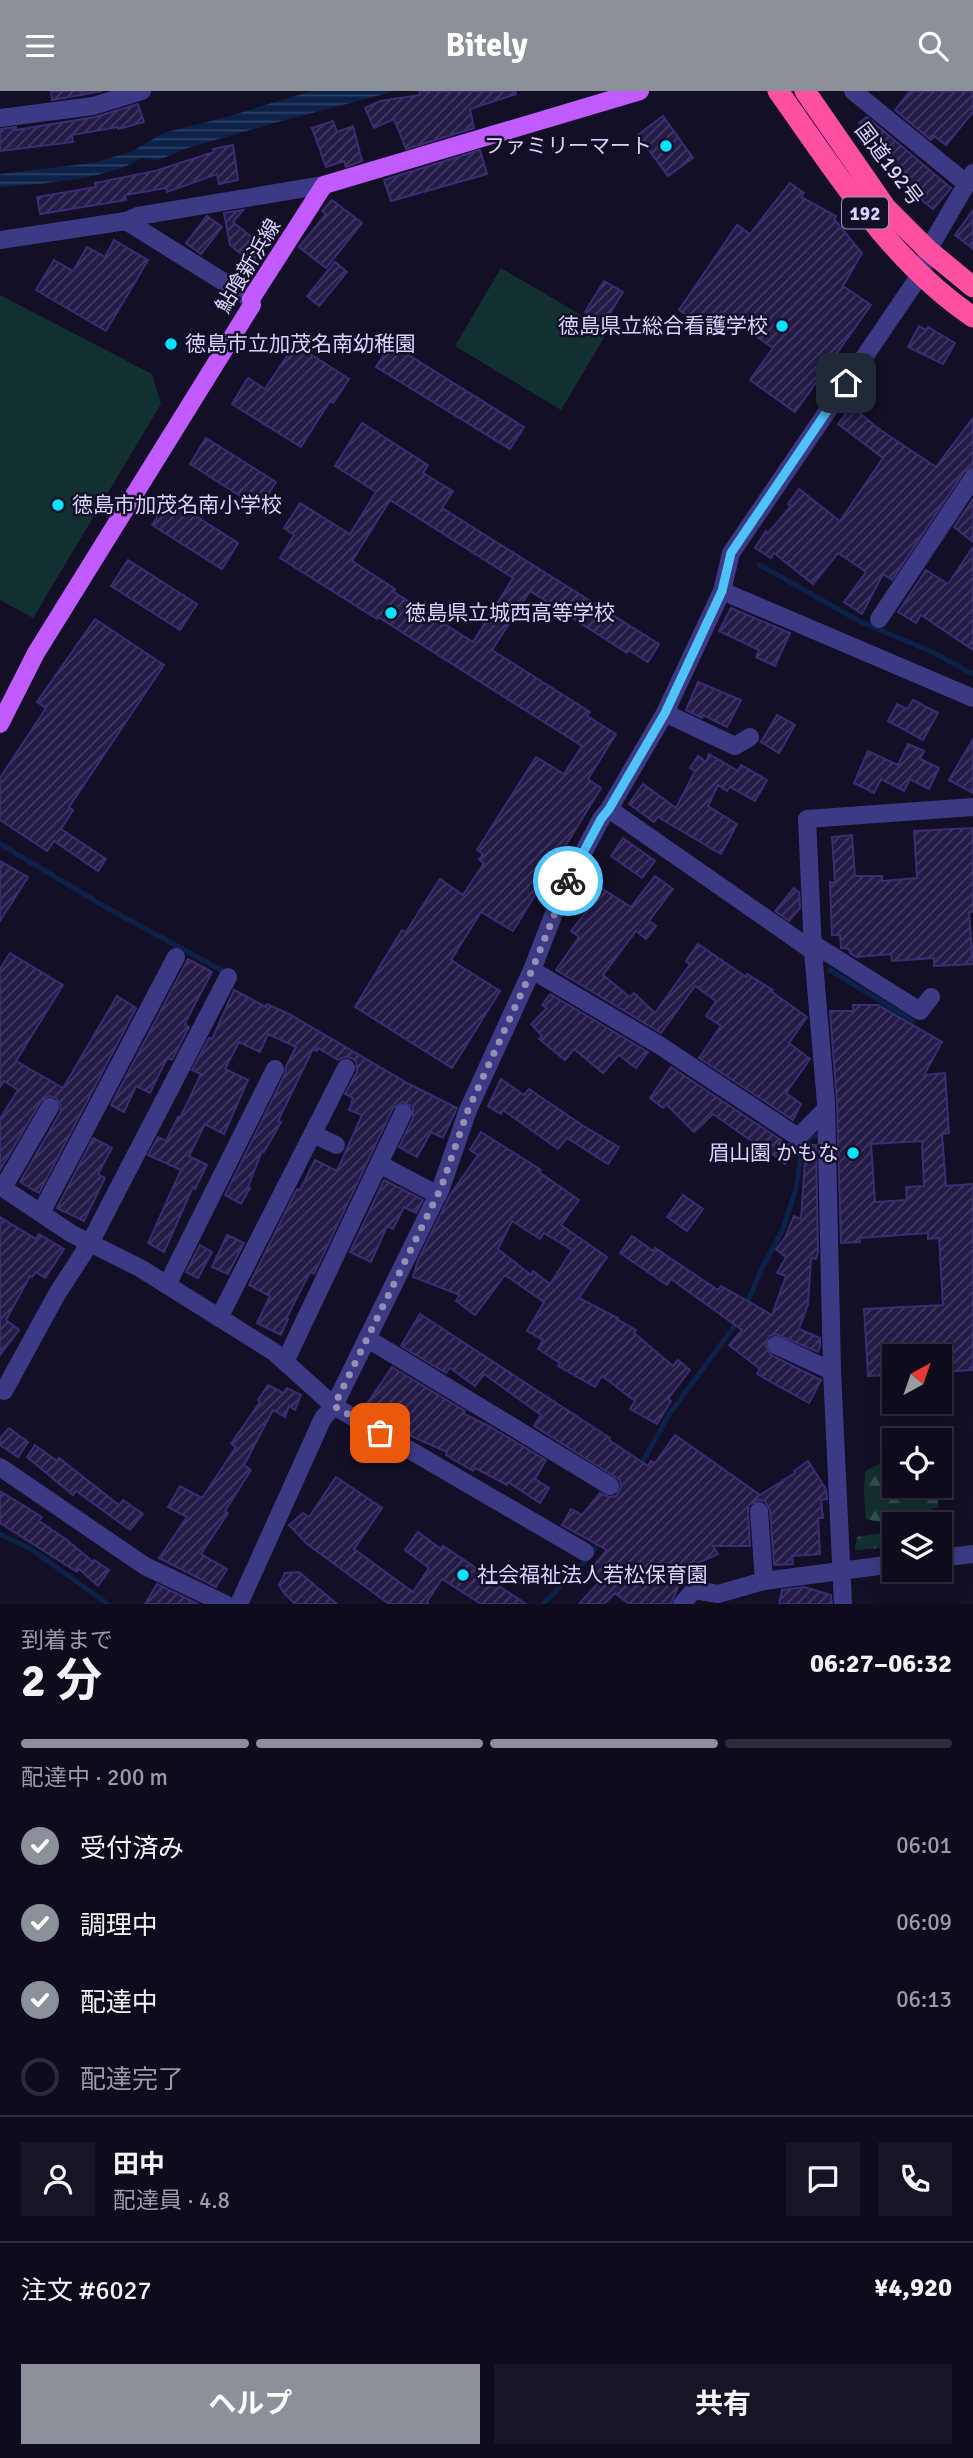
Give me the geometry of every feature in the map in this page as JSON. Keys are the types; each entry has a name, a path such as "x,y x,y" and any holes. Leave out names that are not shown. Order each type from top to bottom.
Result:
{"highway":[{"name":"192","path":"778,91 869,219 920,275 973,317"},
{"name":"国道192号","path":"805,91 886,208 928,250 973,287"}],"main road":[{"path":"324,185 640,91"},
{"name":"鮎喰新浜線","path":"0,724 36,653 252,305 251,299 324,185"}],"street":[{"path":"0,118 93,107 142,91"},
{"path":"239,1604 323,1418 334,1406 438,1195 468,1110 532,970 561,895 587,843 665,713 722,591 731,553 920,275 928,250 970,179 853,91"},
{"path":"0,240 127,221 138,216 324,185"},
{"path":"127,221 251,299"},
{"path":"879,619 973,478"},
{"path":"722,591 973,698"},
{"path":"665,713 735,746 750,737"},
{"path":"843,1604 832,1371 825,1110 807,819 973,807"},
{"path":"609,809 813,947 920,1011 931,997"},
{"path":"41,1213 176,957"},
{"path":"532,970 659,1045 797,1137 825,1110"},
{"path":"0,1389 4,1391 57,1294 90,1243 228,978"},
{"path":"219,1318 313,1134 337,1101 346,1068"},
{"path":"167,1285 275,1069"},
{"path":"50,1107 1,1187 90,1243 140,1268 274,1352 334,1406 585,1552"},
{"path":"285,1362 403,1113"},
{"path":"313,1134 336,1145"},
{"path":"379,1164 438,1195"},
{"path":"368,1339 610,1486"},
{"path":"776,1345 832,1371"},
{"path":"0,1467 145,1566 225,1604"},
{"path":"759,1511 764,1581"},
{"path":"952,1557 973,1554"},
{"path":"682,1604 694,1590 718,1594 764,1581 882,1565"}],"green space":[{"path":"501,268 608,331 561,410 455,346"},
{"name":"徳島市加茂名南小学校","path":"0,295 152,374 161,404 33,618 0,600"},
{"path":"882,1463 882,1498 938,1498 938,1507 925,1512 882,1512 882,1523 866,1519 865,1471"},
{"path":"882,1533 882,1548 855,1550 857,1537"}],"water":[{"path":"312,91 396,91 188,148 159,160 141,158 93,176 0,187 0,174 93,163 131,152 163,133"}],"building":[{"path":"51,91 103,91 52,100"},
{"path":"419,91 515,91 516,94 470,109 474,128 406,149 394,119 374,128 365,108 380,101 420,95"},
{"path":"910,91 973,91 973,112 946,145 934,136 931,140 895,110"},
{"path":"138,104 144,122 118,129 72,135 73,142 0,151 0,129 16,127 16,130 95,117"},
{"name":"ファミリーマート","path":"663,116 693,158 668,176 638,135"},
{"path":"867,117 951,188 933,209 901,184 907,177 883,157 859,123"},
{"path":"333,121 337,132 353,126 362,161 346,167 344,161 326,167 312,128"},
{"path":"233,145 238,180 219,184 217,174 167,192 166,188 125,195 126,200 40,214 37,197 96,187 95,183 155,171 214,152 213,149"},
{"path":"480,150 487,174 391,201 384,180"},
{"name":"徳島県立総合看護学校","path":"790,183 804,193 801,197 836,216 834,219 862,253 843,286 871,305 795,412 750,380 773,348 721,312 709,330 679,310 737,225 750,234"},
{"path":"332,200 362,223 326,268 299,247 326,214 322,211"},
{"path":"243,210 233,222 264,247 252,263 230,245 224,213"},
{"path":"973,210 973,249 955,235"},
{"path":"207,216 222,227 201,254 186,243"},
{"path":"114,240 148,260 106,331 36,290 54,260 73,271 87,247 105,257"},
{"path":"335,262 347,272 319,306 307,296"},
{"path":"604,281 623,292 604,323 585,312"},
{"path":"919,326 926,330 928,327 955,343 943,364 908,347"},
{"path":"295,344 349,379 333,403 330,401 301,447 232,404 248,378 265,389"},
{"path":"391,344 524,427 510,449 376,367"},
{"path":"852,406 876,427 936,467 973,418 973,467 964,472 892,580 883,574 862,614 844,602 866,572 838,553 813,584 774,553 771,558 755,548 766,531 768,533 791,506 788,504 799,489 840,521 883,458 838,424"},
{"path":"362,423 428,465 423,473 453,491 442,508 659,644 648,662 629,650 627,653 530,591 492,650 590,712 587,716 616,734 588,779 601,788 513,931 481,912 451,960 500,991 452,1068 355,1007 402,930 406,932 440,879 463,895 484,863 479,860 483,854 477,850 536,757 564,774 582,746 280,558 294,535 284,528 300,503 350,534 376,492 335,466","holes":["390,500 513,578 473,642 394,592 395,589 352,561"]},
{"path":"206,438 276,482 259,508 190,464"},
{"path":"169,499 238,543 222,569 152,525"},
{"path":"973,499 973,542 954,527"},
{"path":"973,547 973,650 921,615 916,623 898,612 926,570 948,584"},
{"path":"128,560 197,604 180,630 111,586"},
{"path":"731,608 790,633 775,666 756,657 759,650 719,631"},
{"path":"95,619 164,665 69,807 73,810 61,829 106,859 98,871 54,841 47,851 0,820 0,778 46,708 37,702"},
{"path":"698,682 741,700 727,727 686,710"},
{"path":"913,700 938,713 923,740 888,721 897,704 907,709"},
{"path":"777,715 795,725 779,753 761,742"},
{"path":"973,739 973,793 949,780"},
{"path":"908,744 924,751 920,759 939,768 929,789 910,779 904,791 881,779 874,793 854,783 868,751 898,765"},
{"path":"709,754 738,771 741,765 767,780 755,801 730,787 727,791 718,785 708,806 737,824 721,854 658,817 654,822 629,804 643,784 676,808 695,771 690,768 698,756 706,762"},
{"path":"973,828 973,912 969,912 973,964 934,966 934,958 892,961 891,954 856,957 849,949 841,948 840,935 832,935 830,882 835,883 832,837 852,835 855,876 882,876 882,881 917,878 914,831"},
{"path":"623,838 655,861 642,878 611,856"},
{"path":"0,861 28,877 0,921"},
{"path":"655,876 673,889 649,921 656,926 646,939 636,931 603,975 630,997 634,993 655,1013 690,964 686,961 698,944 746,977 747,974 773,990 772,992 807,1017 789,1043 810,1059 786,1093 801,1104 793,1120 699,1058 721,1026 706,1016 716,1001 695,986 661,1033 556,970 579,937 571,931 593,903 584,897 593,883 631,907"},
{"path":"794,888 799,892 800,908 789,921 775,911"},
{"path":"10,953 63,985 16,1061 63,1088 117,996 136,1008 39,1193 20,1182 60,1113 61,1106 56,1098 49,1096 41,1101 0,1170 0,1119 18,1090 4,1081 0,1087 0,969"},
{"path":"188,959 212,972 186,1021 185,1025 189,1027 172,1060 168,1058 164,1064 150,1093 136,1086 124,1112 111,1105"},
{"path":"234,990 266,1007 267,1004 289,1014 409,1084 457,1108 443,1138 431,1132 417,1157 399,1147 413,1118 413,1107 403,1102 393,1108 314,1274 310,1272 286,1319 281,1335 257,1323 270,1296 249,1285 297,1189 300,1190 315,1160 337,1171 362,1115 349,1110 353,1098 345,1094 357,1072 356,1062 352,1058 338,1060 318,1048 317,1051 313,1049 278,1121 281,1122 264,1152 262,1151 248,1187 250,1188 241,1204 225,1195 296,1047 268,1034 260,1052 239,1042 225,1069 248,1080 224,1134 205,1124 189,1156 207,1165 195,1189 193,1187 164,1252 148,1243 181,1170 148,1155 158,1137 166,1141 178,1117 180,1118 201,1074 192,1070 209,1038 212,1039"},
{"path":"550,994 648,1052 636,1068 619,1055 603,1073 574,1049 565,1060 539,1039 542,1036 531,1024 547,1008 542,1005"},
{"path":"853,1005 878,1005 942,1042 924,1075 945,1073 949,1133 942,1134 946,1186 973,1184 973,1370 952,1371 952,1344 882,1344 882,1375 868,1376 864,1309 943,1305 939,1238 928,1239 928,1233 859,1238 860,1242 841,1243 837,1103 830,1011 853,1011","holes":["922,1141 924,1186 906,1187 907,1200 875,1202 871,1144"]},
{"path":"671,1067 781,1140 779,1144 798,1148 785,1164 713,1114 694,1132 666,1104 663,1108 650,1098"},
{"path":"501,1079 524,1095 529,1089 619,1147 608,1164 567,1138 558,1149 503,1110 501,1114 488,1106"},
{"path":"481,1132 541,1170 539,1172 579,1200 561,1225 607,1257 579,1298 636,1330 634,1333 673,1366 678,1360 690,1370 668,1399 671,1401 657,1424 630,1409 635,1401 602,1376 595,1387 558,1366 560,1363 538,1349 543,1340 527,1331 544,1302 505,1275 475,1315 456,1301 460,1295 413,1277 418,1260 450,1195 478,1155 470,1150","holes":["512,1221 540,1239 544,1233 572,1250 550,1284 533,1271 531,1275 498,1249"]},
{"path":"93,1138 112,1148 98,1174 105,1178 84,1221 57,1208"},
{"path":"806,1145 816,1145 818,1252 816,1259 811,1258 808,1304 799,1329 820,1338 820,1346 818,1352 776,1334 769,1336 765,1345 771,1355 821,1380 809,1403 757,1374 760,1369 729,1345 742,1330 671,1279 667,1285 620,1253 632,1236 718,1290 721,1286 772,1315 786,1276 777,1273 786,1257 776,1249 785,1238 794,1216 801,1219"},
{"path":"384,1180 423,1200 416,1213 404,1207 393,1229 387,1226 371,1262 350,1252"},
{"path":"683,1195 703,1209 687,1231 667,1217"},
{"path":"0,1217 36,1239 39,1234 64,1249 45,1278 36,1272 30,1276 6,1320 19,1330 0,1355"},
{"path":"227,1235 244,1243 228,1274 212,1267"},
{"path":"200,1245 212,1252 198,1278 186,1272"},
{"path":"420,1314 610,1438 609,1440 648,1466 651,1461 655,1463 675,1435 760,1495 795,1473 794,1471 808,1461 826,1489 827,1499 821,1500 823,1518 818,1518 820,1554 792,1556 793,1564 774,1565 770,1510 765,1501 758,1500 749,1505 750,1546 713,1546 718,1554 686,1568 671,1604 629,1604 615,1593 604,1604 579,1604 600,1581 588,1572 607,1550 562,1525 571,1509 582,1515 600,1493 609,1497 616,1496 621,1487 620,1480 534,1426 541,1415 484,1374 475,1386 450,1368 446,1373 401,1346"},
{"path":"392,1367 465,1411 464,1414 546,1460 535,1479 549,1488 540,1503 508,1482 507,1485 475,1468 473,1471 446,1455 447,1452 402,1432 405,1426 367,1404"},
{"path":"268,1385 283,1393 287,1388 301,1395 295,1410 289,1406 285,1417 273,1410 244,1465 251,1470 225,1511 228,1513 201,1554 227,1569 216,1587 159,1558 187,1517 168,1507 180,1486 202,1498 236,1447 231,1444 260,1402 258,1400"},
{"path":"9,1428 28,1442 18,1457 0,1445 0,1438"},
{"path":"35,1445 57,1461 59,1458 119,1505 123,1500 143,1514 130,1530 76,1491 73,1495 27,1457"},
{"path":"336,1477 382,1508 354,1549 413,1592 429,1568 405,1550 418,1532 441,1549 443,1546 488,1576 487,1578 526,1604 481,1604 442,1579 427,1602 429,1604 389,1604 307,1544 289,1525 303,1513 309,1517"},
{"path":"0,1491 42,1517 39,1521 93,1562 94,1560 109,1570 98,1586 79,1569 77,1572 0,1523"},
{"path":"299,1572 337,1604 295,1604 279,1585 285,1573"},
{"path":"157,1584 198,1604 145,1604"},
{"path":"804,1587 831,1595 832,1604 779,1604 782,1590"}],"waterway":[{"path":"760,565 859,621 932,652 973,674"},
{"path":"0,844 109,909 223,971"},
{"path":"830,970 913,1021"},
{"path":"745,1308 782,1231 796,1189 801,1157 810,1137 816,1136"},
{"path":"639,1468 670,1413 739,1320"},
{"path":"0,1534 31,1549 108,1604"},
{"path":"543,1604 592,1554 601,1538"}],"way so far":[{"path":"380,1433 334,1406 441,1188 468,1110 532,970 568,881"}],"place":[{"name":"ファミリーマート","path":"666,146"},
{"name":"徳島県立総合看護学校","path":"782,326"},
{"name":"徳島市立加茂名南幼稚園","path":"171,344"},
{"name":"徳島市加茂名南小学校","path":"58,505"},
{"name":"徳島県立城西高等学校","path":"391,613"},
{"name":"眉山園 かもな","path":"853,1153"},
{"name":"社会福祉法人若松保育園","path":"463,1575"}],"route":[{"path":"568,881 601,819 665,713 722,591 731,553 846,383"}]}
